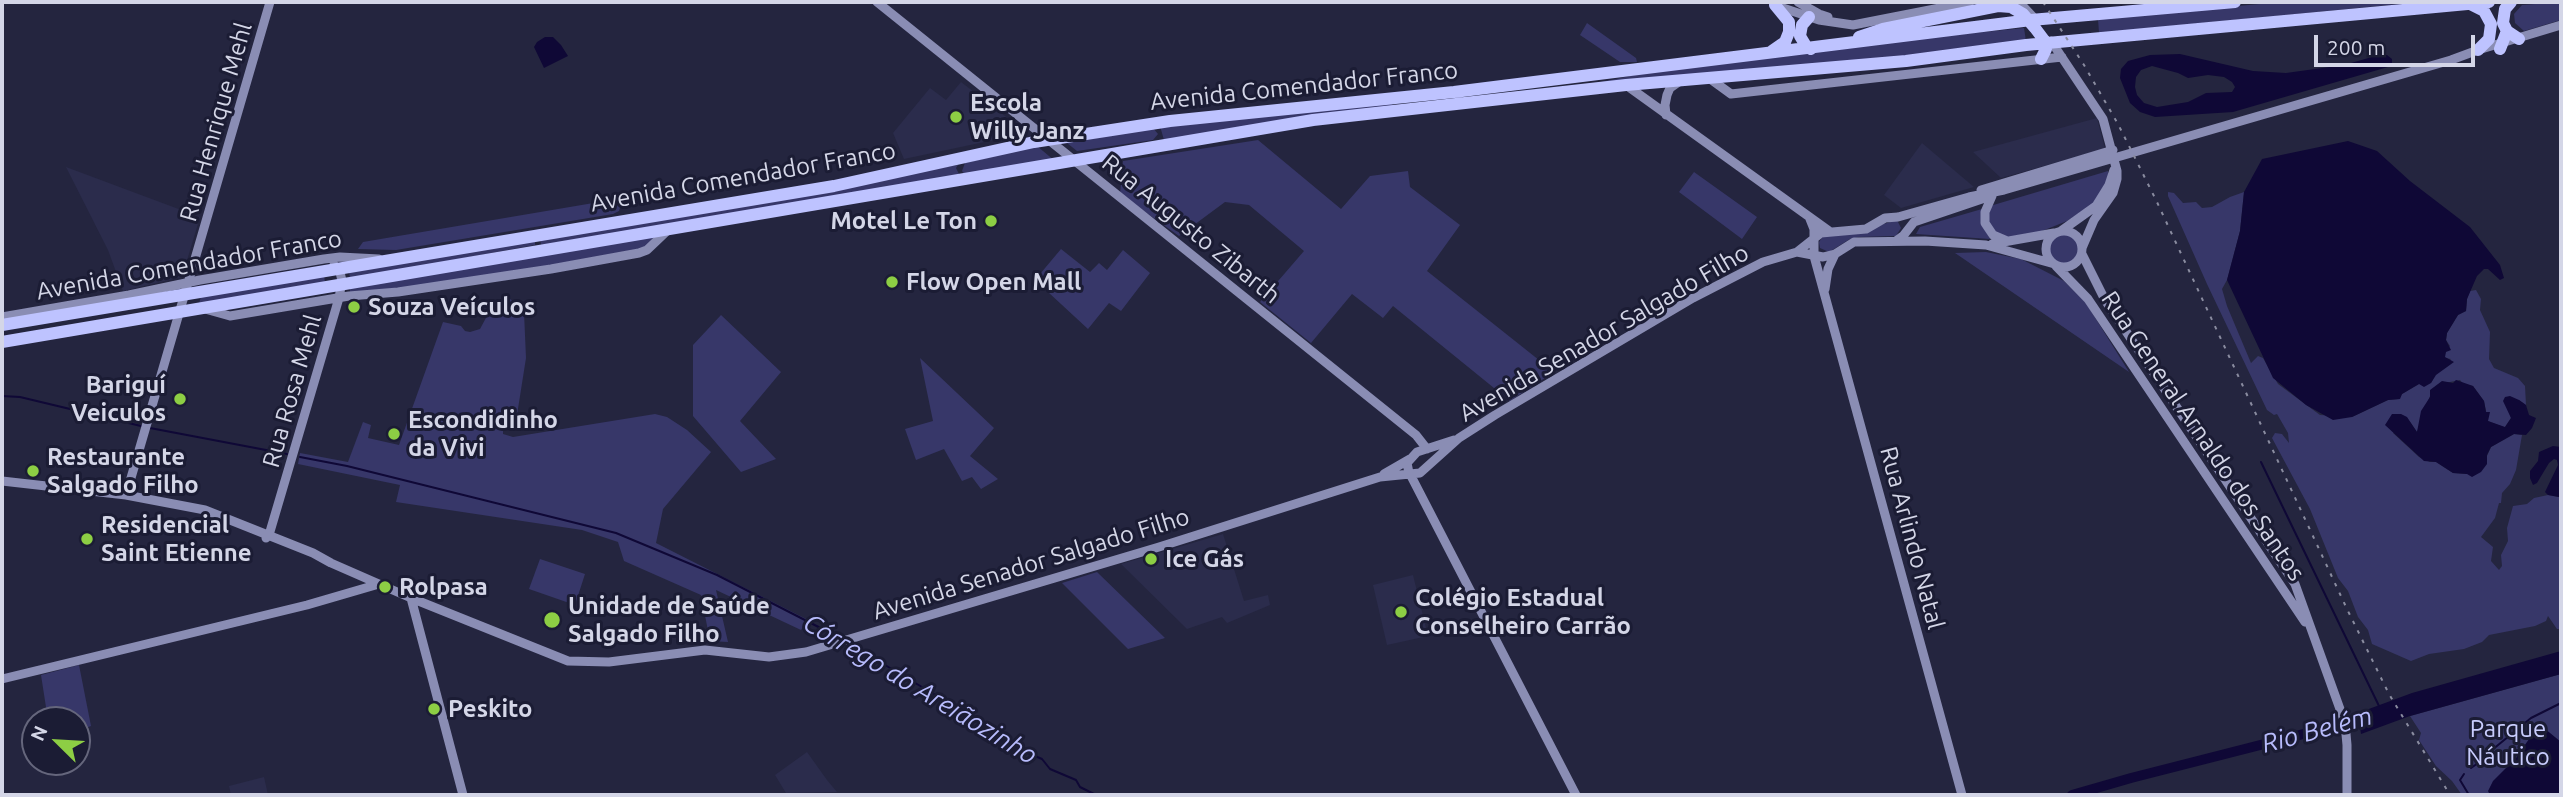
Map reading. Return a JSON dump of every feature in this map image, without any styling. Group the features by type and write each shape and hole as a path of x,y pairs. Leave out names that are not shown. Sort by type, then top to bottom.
{"highway":[{"name":"Avenida Comendador Franco","path":"2,325 110,307 188,288 338,268 834,186 1048,140 1153,123 1454,92 2031,20 2235,2"},
{"name":"Avenida Comendador Franco","path":"2,342 1312,120 1626,85 1906,61 2026,45 2489,2"},
{"path":"2511,2 2502,18 2504,41 2519,39"},
{"path":"1767,54 1780,48 1789,32 1788,22 1773,3"},
{"path":"2466,4 2476,5 2484,10 2491,24 2489,39 2478,50"},
{"path":"1847,45 1857,38 1883,29 1998,6 2011,7 2023,14 2035,27 2044,40 2045,59"},
{"path":"1808,17 1802,25 1800,36 1811,49"},
{"path":"1426,107 1435,101 1450,99 1454,92"},
{"path":"1153,123 1159,126 1163,134 1159,146"},
{"path":"969,156 960,166 961,172 969,178"},
{"path":"534,251 540,243 536,235"},
{"path":"109,323 113,322 115,316 110,307"}],"main road":[{"name":"Rua Henrique Mehl","path":"126,495 270,2"},
{"name":"Rua Augusto Zibarth","path":"877,2 1416,435 1435,453 1434,460"},
{"path":"1798,2 1819,14 1864,23"},
{"path":"1773,3 1808,17 1853,25 1970,2"},
{"path":"1986,245 2053,265 2072,266 2082,251 2094,220 2113,193 2118,179 2104,119 2032,14 2019,2"},
{"name":"Avenida Senador Salgado Filho","path":"2519,39 2561,25"},
{"name":"Avenida Senador Salgado Filho","path":"2,481 126,495 205,510 267,537 313,553 331,564 411,598 568,661 589,663 705,650 769,657 806,652 1159,547 1380,477 1420,473 1460,438 1720,283 1763,262 1797,251 1815,237 1829,231 1840,233 1866,229 1885,218 2004,190 2451,60 2504,41 2528,41 2543,31"},
{"name":"Avenida Senador Salgado Filho","path":"2451,60 2460,60 2504,41"},
{"path":"1709,78 1731,94 2045,59 2059,53"},
{"path":"1667,115 1667,95 1670,88 1682,80"},
{"path":"1626,85 1829,231"},
{"path":"1969,197 1981,190 2113,150"},
{"path":"2053,265 2045,247 2058,232 2096,206 2109,185 2115,164"},
{"name":"Avenida Senador Salgado Filho","path":"1894,241 1914,222 2004,190"},
{"path":"1992,196 1984,212 1985,223 1993,235 2009,242"},
{"path":"1898,217 1906,232 1926,241"},
{"name":"Rua Arlindo Natal","path":"1810,219 1815,237 1814,256 1962,795"},
{"name":"Avenida Comendador Franco","path":"200,308 230,316 359,294 398,292 639,253 647,250 671,228"},
{"path":"1797,251 1823,257 1835,254 1854,242 1926,241 1986,245 2058,232 2074,234 2082,251"},
{"name":"Rua General Arnaldo dos Santos","path":"2082,251 2105,300 2295,584 2339,703 2347,745 2347,795"},
{"path":"1824,291 1828,269 1835,254"},
{"name":"Avenida Comendador Franco","path":"2,317 129,295 188,288 324,259 340,257 384,260"},
{"path":"324,259 338,268"},
{"name":"Rua General Arnaldo dos Santos","path":"2053,265 2088,299 2312,632"},
{"name":"Rua Rosa Mehl","path":"267,537 339,298 342,284 338,268"},
{"path":"2165,411 2168,404 2176,403"},
{"path":"1416,435 1418,445 1407,463 1409,473 1576,795"},
{"name":"Avenida Senador Salgado Filho","path":"1380,477 1412,456 1460,438"},
{"path":"1420,491 1419,483 1424,470"},
{"path":"2249,537 2258,538 2260,529"},
{"path":"2,678 307,605 379,584"},
{"path":"411,598 463,795"}],"shaded area":[{"path":"545,37 553,37 568,56 544,68 534,47"},
{"path":"2180,54 2253,71 2286,73 2344,65 2379,55 2387,55 2392,59 2392,63 2388,67 2233,112 2155,117 2140,112 2130,103 2120,78 2121,69 2128,61 2150,55","holes":["2152,66 2188,78 2208,75 2224,77 2235,87 2232,92 2206,93 2188,102 2157,107 2144,103 2137,95 2136,77 2141,70"]},
{"name":"Escola Willy Janz","path":"961,82 1027,133 904,159 893,133 930,88 946,100"},
{"path":"2097,118 2105,149 2001,178 1973,152"},
{"path":"2348,141 2377,151 2410,181 2470,227 2500,265 2504,278 2500,280 2488,269 2484,269 2477,276 2467,299 2466,311 2458,315 2447,333 2446,340 2451,350 2446,352 2445,357 2454,362 2436,375 2431,383 2424,387 2419,384 2402,394 2400,399 2388,400 2352,417 2333,420 2306,405 2273,378 2227,280 2240,231 2244,192 2262,159"},
{"path":"1922,143 1974,187 1901,208 1884,195"},
{"path":"66,167 200,217 182,277 123,291 108,250"},
{"path":"2456,380 2473,386 2484,401 2486,412 2490,412 2488,421 2505,427 2511,418 2503,401 2510,396 2526,405 2529,415 2536,418 2526,435 2514,434 2491,447 2487,464 2481,472 2472,477 2453,473 2436,462 2424,461 2385,425 2392,414 2401,414 2407,417 2417,432 2421,411 2430,397 2430,390 2442,381 2453,383"},
{"path":"2553,446 2561,447 2561,503 2559,497 2545,492 2558,465 2557,460 2549,463 2537,483 2533,485 2530,478 2530,471 2538,461 2539,452"},
{"path":"1223,534 1244,601 1268,595 1270,605 1227,623 1222,617 1187,629 1121,564"},
{"name":"Colégio Estadual Conselheiro Carrão","path":"1413,575 1428,636 1387,645 1373,585"},
{"path":"2561,651 2561,674 2410,716 2361,734 2358,713 2412,693"},
{"path":"2544,728 2561,742 2561,795 2490,795 2488,791 2493,781 2516,758 2529,739"},
{"path":"807,752 837,792 786,793 775,775"},
{"path":"264,777 268,795 231,795 229,786"}],"green space":[{"path":"2281,2 2420,2 2099,33 2098,19"},
{"path":"2561,2 2561,20 2524,31 2515,23 2514,14 2522,5"},
{"path":"1587,23 1636,58 1637,62 1620,62 1580,35"},
{"path":"2024,28 2026,41 1952,53 1576,87 1645,73 1903,40"},
{"path":"1393,101 1392,106 1164,140 1160,126"},
{"path":"1153,128 1158,134 1153,140 1077,151 1067,143"},
{"path":"1258,140 1341,209 1370,176 1408,171 1410,187 1460,225 1427,271 1554,372 1510,401 1393,306 1383,318 1352,294 1311,343 1260,302 1304,251 1249,205 1225,202 1179,236 1120,194 1123,161"},
{"path":"1037,146 1055,161 965,175 962,171 965,163"},
{"path":"958,165 956,168 961,178 541,245 540,238"},
{"path":"2108,171 2108,181 2093,204 2067,221 2032,235 2010,239 1999,236 1988,222 1990,206"},
{"path":"1694,172 1757,217 1742,239 1679,192"},
{"path":"2168,192 2174,193 2183,203 2196,202 2202,208 2212,207 2244,192 2240,231 2227,280 2222,289 2227,306 2251,363 2258,356 2263,358 2278,384 2320,415 2352,417 2388,400 2399,399 2402,394 2419,384 2431,383 2451,359 2445,358 2445,352 2450,346 2446,340 2447,333 2458,315 2466,311 2470,291 2476,290 2481,299 2480,310 2490,332 2489,359 2494,368 2518,378 2525,386 2526,405 2519,400 2507,404 2511,418 2503,427 2488,421 2484,401 2473,386 2463,384 2460,380 2445,383 2430,396 2417,432 2410,422 2393,433 2419,457 2436,462 2453,473 2468,474 2487,456 2491,447 2514,434 2522,435 2516,470 2510,484 2502,493 2495,518 2481,537 2493,547 2491,561 2499,570 2502,566 2501,555 2508,541 2507,528 2513,506 2527,504 2534,498 2548,495 2559,497 2561,629 2557,629 2548,616 2546,621 2535,626 2489,635 2482,642 2464,649 2429,654 2411,661 2372,644 2368,630 2358,617 2348,591 2338,578 2310,509 2272,438 2275,433 2282,434 2289,443 2288,433 2277,414 2267,410 2207,284"},
{"path":"623,198 619,211 613,214 396,250 358,249 363,242"},
{"path":"1982,209 1982,224 1990,239 1916,234 1920,227"},
{"path":"1897,220 1901,228 1896,236 1850,239 1829,252 1820,248 1819,242 1824,235 1847,235"},
{"path":"2064,233 2075,238 2080,249 2075,260 2064,265 2053,260 2048,249 2053,238"},
{"path":"657,235 644,250 456,282 350,293 350,286"},
{"path":"535,240 535,245 350,279 349,271"},
{"path":"1061,249 1090,272 1099,263 1107,270 1123,250 1150,273 1121,311 1109,303 1088,329 1035,280"},
{"path":"1986,252 2021,259 2064,281 2086,303 2129,372 1955,253"},
{"path":"324,274 325,283 199,304 201,296"},
{"path":"509,298 524,312 526,358 517,415 513,424 503,427 503,434 513,437 655,414 667,417 687,430 711,452 663,509 656,543 808,620 801,630 716,590 728,642 710,641 701,595 624,561 618,542 582,530 396,502 400,485 298,464 300,453 348,462 363,422 371,425 368,438 399,445 443,322 461,326 470,332 480,329 495,301"},
{"path":"721,315 781,372 740,421 776,459 741,472 693,416 693,345"},
{"path":"920,358 994,428 970,456 998,479 981,489 972,477 962,481 944,449 916,460 905,429 933,421"},
{"path":"540,559 585,574 575,605 529,589"},
{"path":"1097,572 1165,638 1128,649 1062,583"},
{"path":"79,665 87,706 46,706 41,675"},
{"name":"Parque Náutico","path":"2561,674 2561,795 2462,795 2436,766 2419,740 2421,733 2410,716"}],"waterway":[{"name":"Córrego do Areiãozinho","path":"2,396 20,397 141,426"},
{"name":"Córrego do Areiãozinho","path":"150,428 287,454"},
{"name":"Córrego do Areiãozinho","path":"300,457 347,466 616,533 717,575 840,638"},
{"path":"2261,462 2379,706"},
{"name":"Córrego do Areiãozinho","path":"848,643 959,709 1021,750 1042,759 1050,769 1076,780 1080,787 1096,795"},
{"path":"2492,750 2531,718 2561,703"},
{"name":"Rio Belém","path":"2072,795 2370,717"},
{"path":"2471,768 2481,761"},
{"path":"2464,774 2460,780 2469,795"}],"railway":[{"path":"2043,2 2118,124 2389,694 2450,795"}],"place":[{"name":"Escola Willy Janz","path":"956,117"},
{"name":"Motel Le Ton","path":"991,221"},
{"name":"Flow Open Mall","path":"892,282"},
{"name":"Souza Veículos","path":"354,307"},
{"name":"Bariguí Veiculos","path":"180,399"},
{"name":"Escondidinho da Vivi","path":"394,434"},
{"name":"Restaurante Salgado Filho","path":"33,471"},
{"name":"Residencial Saint Etienne","path":"87,539"},
{"name":"Ice Gás","path":"1151,559"},
{"name":"Rolpasa","path":"385,587"},
{"name":"Colégio Estadual Conselheiro Carrão","path":"1401,612"},
{"name":"Unidade de Saúde Salgado Filho","path":"552,620"},
{"name":"Peskito","path":"434,709"}]}
